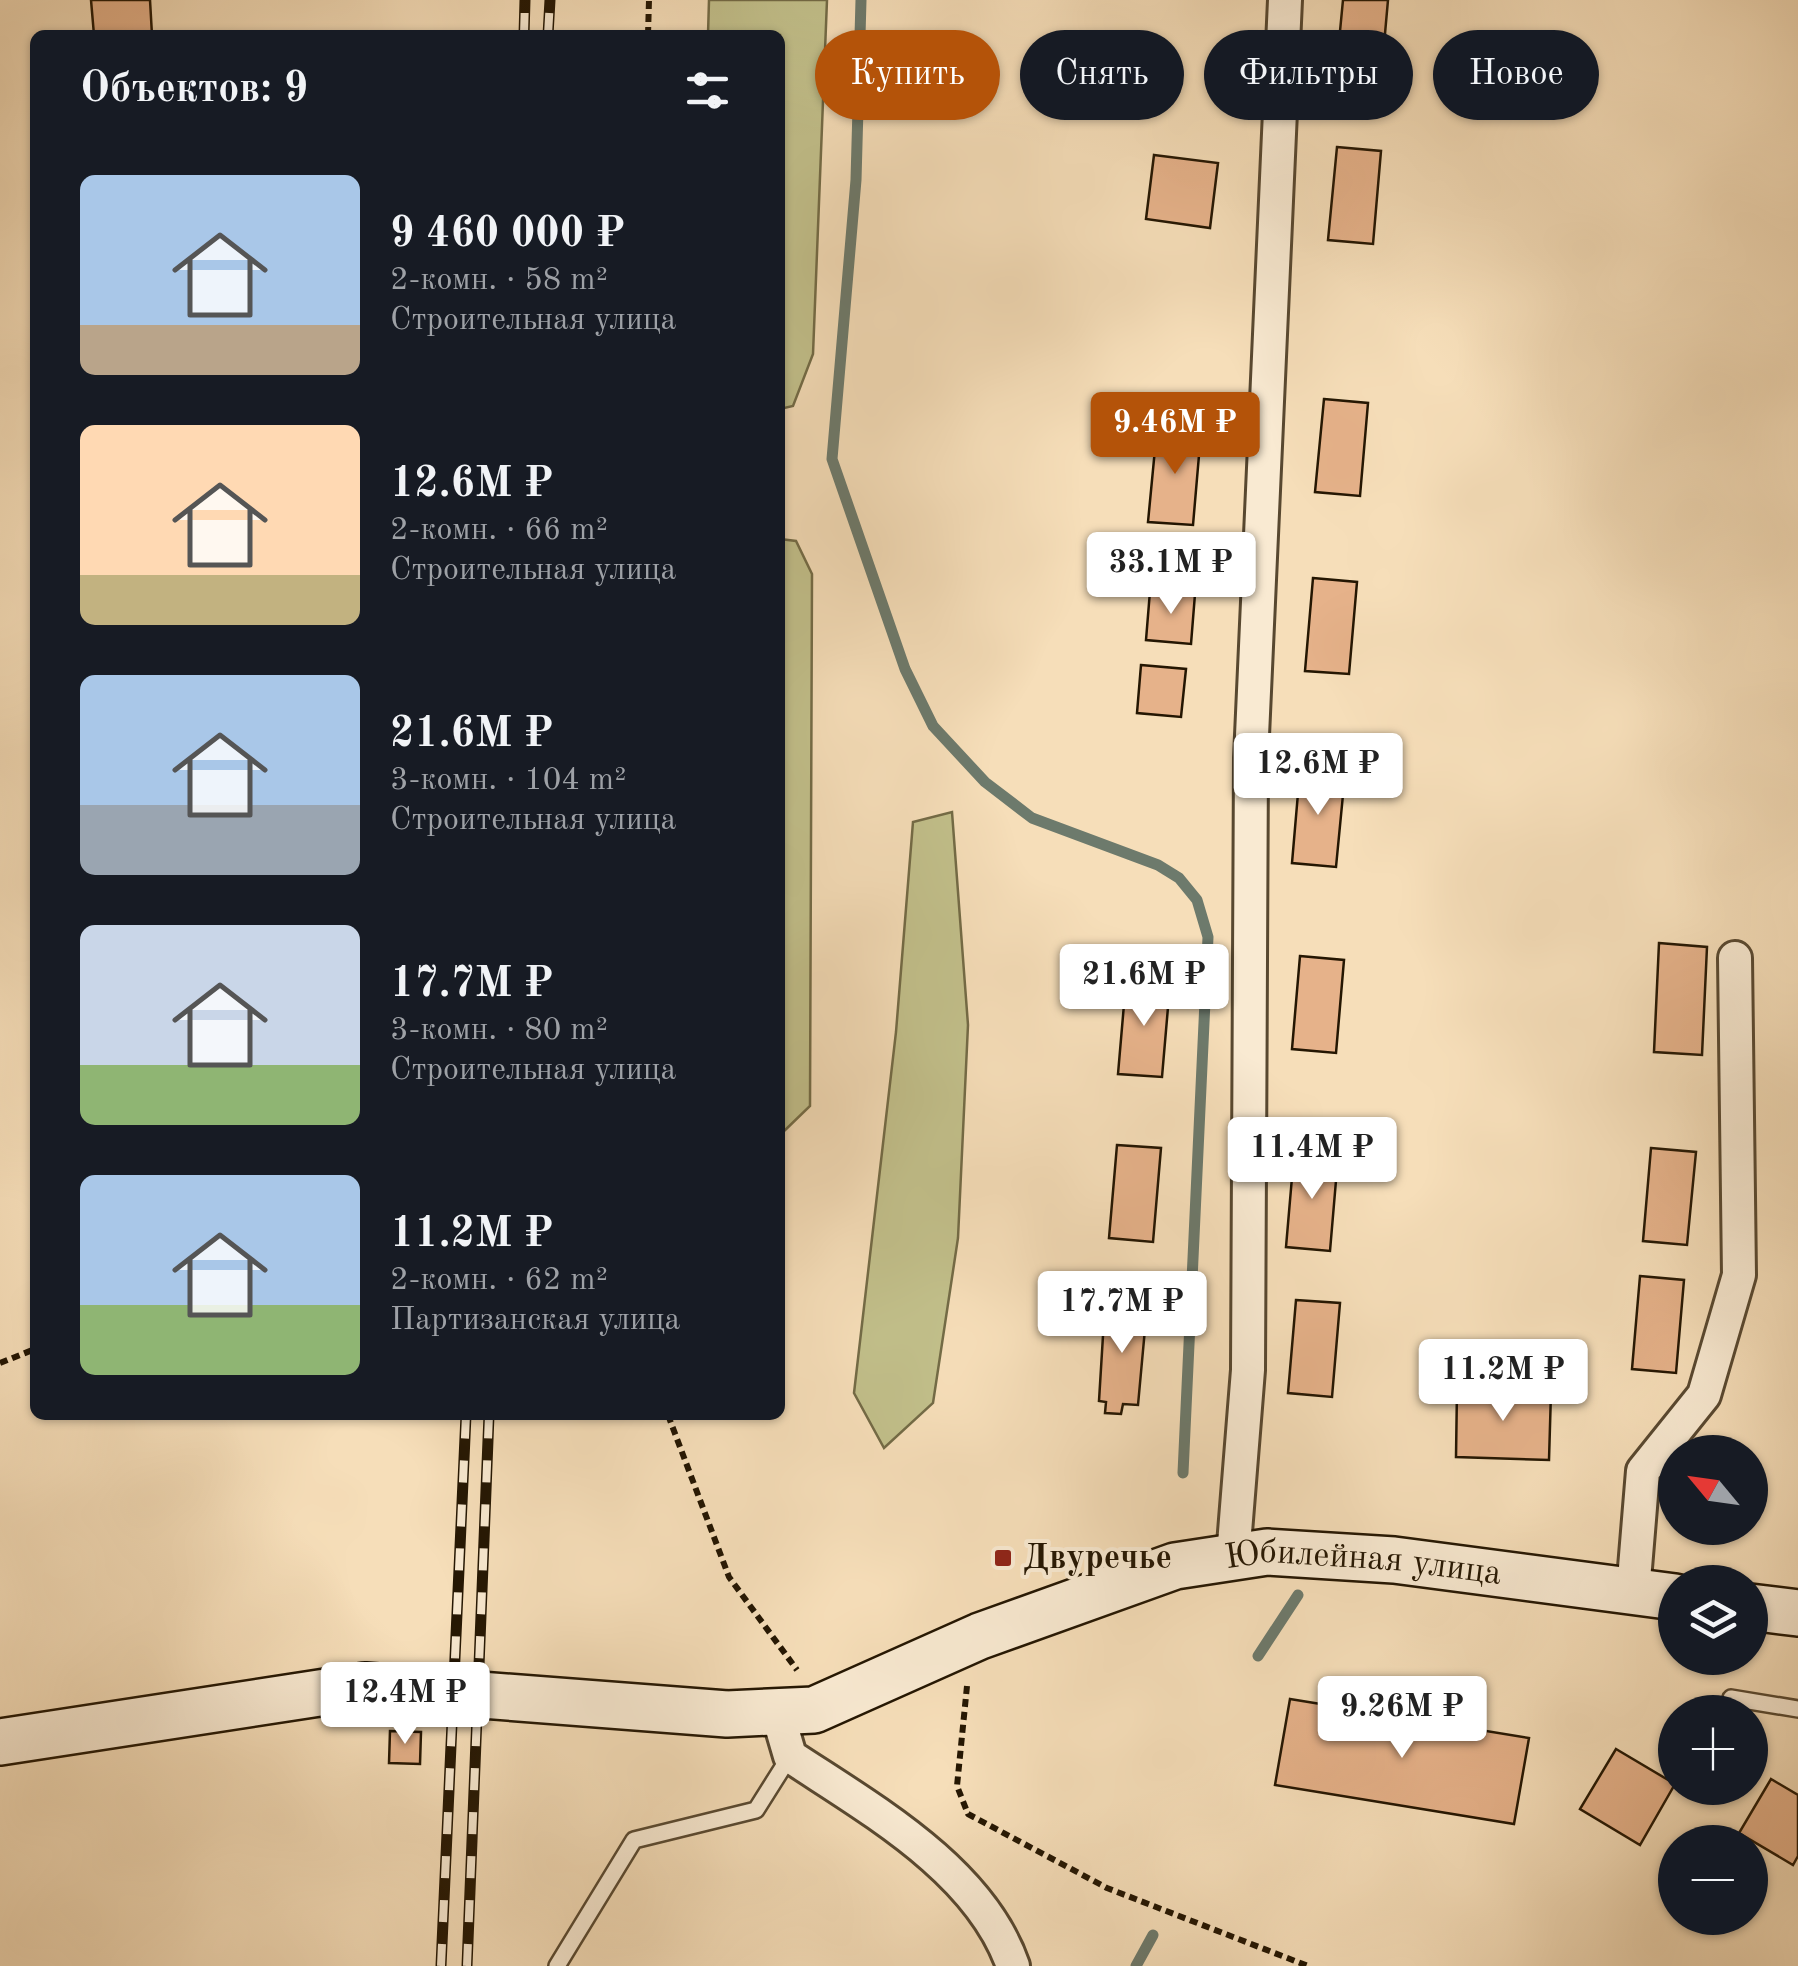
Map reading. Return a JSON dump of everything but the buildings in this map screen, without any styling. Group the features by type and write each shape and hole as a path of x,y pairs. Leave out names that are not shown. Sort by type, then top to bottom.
{"main road":[{"name":"Юбилейная улица","path":"0,1742 365,1686 784,1736 825,1706 980,1636 1175,1566 1267,1552 1394,1560 1654,1595"},
{"path":"1768,1610 1798,1614"}],"street":[{"path":"1233,1557 1248,1370 1251,758 1285,0"},
{"path":"1654,1595 1642,1471 1704,1395 1739,1275 1734,958"},
{"path":"784,1736 952,1878 994,1924 1013,1966"}],"lane":[{"path":"1768,1704 1798,1709"},
{"path":"557,1966 634,1840 756,1810 784,1736"}],"path":[{"path":"648,30 649,0"},
{"path":"0,1363 30,1352"},
{"path":"670,1420 729,1577 757,1620 825,1706"},
{"path":"980,1636 969,1672 957,1786 968,1814 1107,1888 1308,1966"}],"shaded area":[{"path":"709,0 827,0 826,30 815,30 815,120 822,120 813,354 793,406 785,408 785,30 708,30"},
{"path":"785,540 796,541 812,574 810,1106 785,1130"},
{"path":"952,812 968,1025 958,1238 933,1403 884,1448 854,1393 896,1032 913,822"}],"waterway":[{"path":"861,0 856,180 832,459 905,669 933,726 985,782 1032,818 1158,865 1179,878 1197,900 1208,937 1183,1473"},
{"path":"1258,1656 1298,1595"},
{"path":"1136,1966 1153,1935"}],"railway":[{"path":"524,30 525,0"},
{"path":"548,30 550,0"},
{"path":"441,1966 466,1420"},
{"path":"467,1966 489,1420"}],"place":[{"name":"Двуречье","path":"1003,1558"}]}
